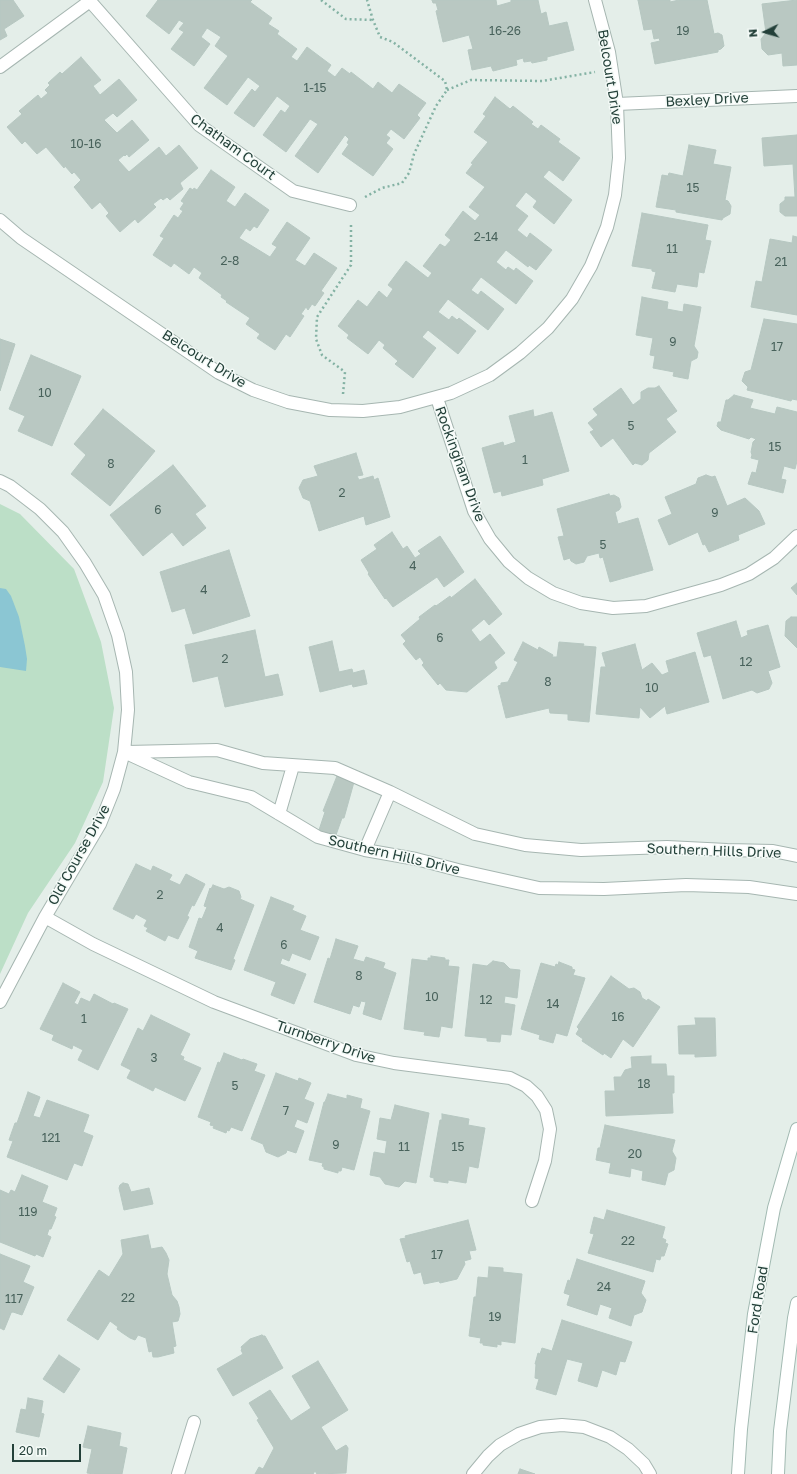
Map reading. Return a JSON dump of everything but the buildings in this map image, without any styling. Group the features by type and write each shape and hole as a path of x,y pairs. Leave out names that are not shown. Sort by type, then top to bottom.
{"street":[{"name":"Chatham Court","path":"0,67 89,0 199,125 293,191 350,205"},
{"name":"Belcourt Drive","path":"0,220 21,238 219,373 253,390 288,402 330,410 363,411 400,407 451,393 490,375 520,353 548,328 572,299 591,266 607,227 615,195 619,158 617,104 609,52 595,0"},
{"name":"Bexley Drive","path":"617,104 797,96"},
{"name":"Rockingham Drive","path":"437,398 474,511 490,540 509,562 528,578 553,593 581,603 613,608 646,606 721,585 749,574 774,558 797,536"},
{"name":"Old Course Drive","path":"0,481 10,486 40,509 63,532 86,563 104,595 118,635 126,672 128,710 124,752 114,788 100,824 45,917 0,1002"},
{"name":"Southern Hills Drive","path":"124,752 217,750 263,763 335,768 390,792 475,834 525,845 581,850 667,847 773,851 797,856"},
{"name":"Southern Hills Drive","path":"124,752 188,782 251,797 318,837 365,850 416,859 539,888 604,889 686,885 749,888 797,894"},
{"path":"279,814 293,766"},
{"path":"365,850 390,792"},
{"name":"Turnberry Drive","path":"45,917 94,944 214,1002 356,1055 394,1063 510,1078 526,1086 537,1096 546,1110 550,1129 545,1162 532,1201"},
{"name":"Ford Road","path":"738,1474 741,1429 754,1314 774,1208 797,1129"},
{"path":"778,1474 780,1431 797,1303"},
{"path":"178,1474 194,1422"},
{"path":"473,1474 488,1456 500,1445 520,1434 540,1427 562,1425 584,1427 610,1437 628,1449 644,1464 650,1474"}],"path":[{"path":"321,0 346,19 373,20"},
{"path":"367,0 380,37 394,42 445,81 447,90"},
{"path":"382,188 402,183 409,173 418,147 436,106 447,90 471,80 542,81 582,75"},
{"path":"343,396 345,372 322,355 316,339 317,317 351,265 350,205"}],"green space":[{"path":"0,504 20,514 74,569 101,642 114,708 103,782 75,843 28,913 0,974"}],"water":[{"path":"0,588 6,589 11,596 19,617 27,659 26,671 0,667"}]}
